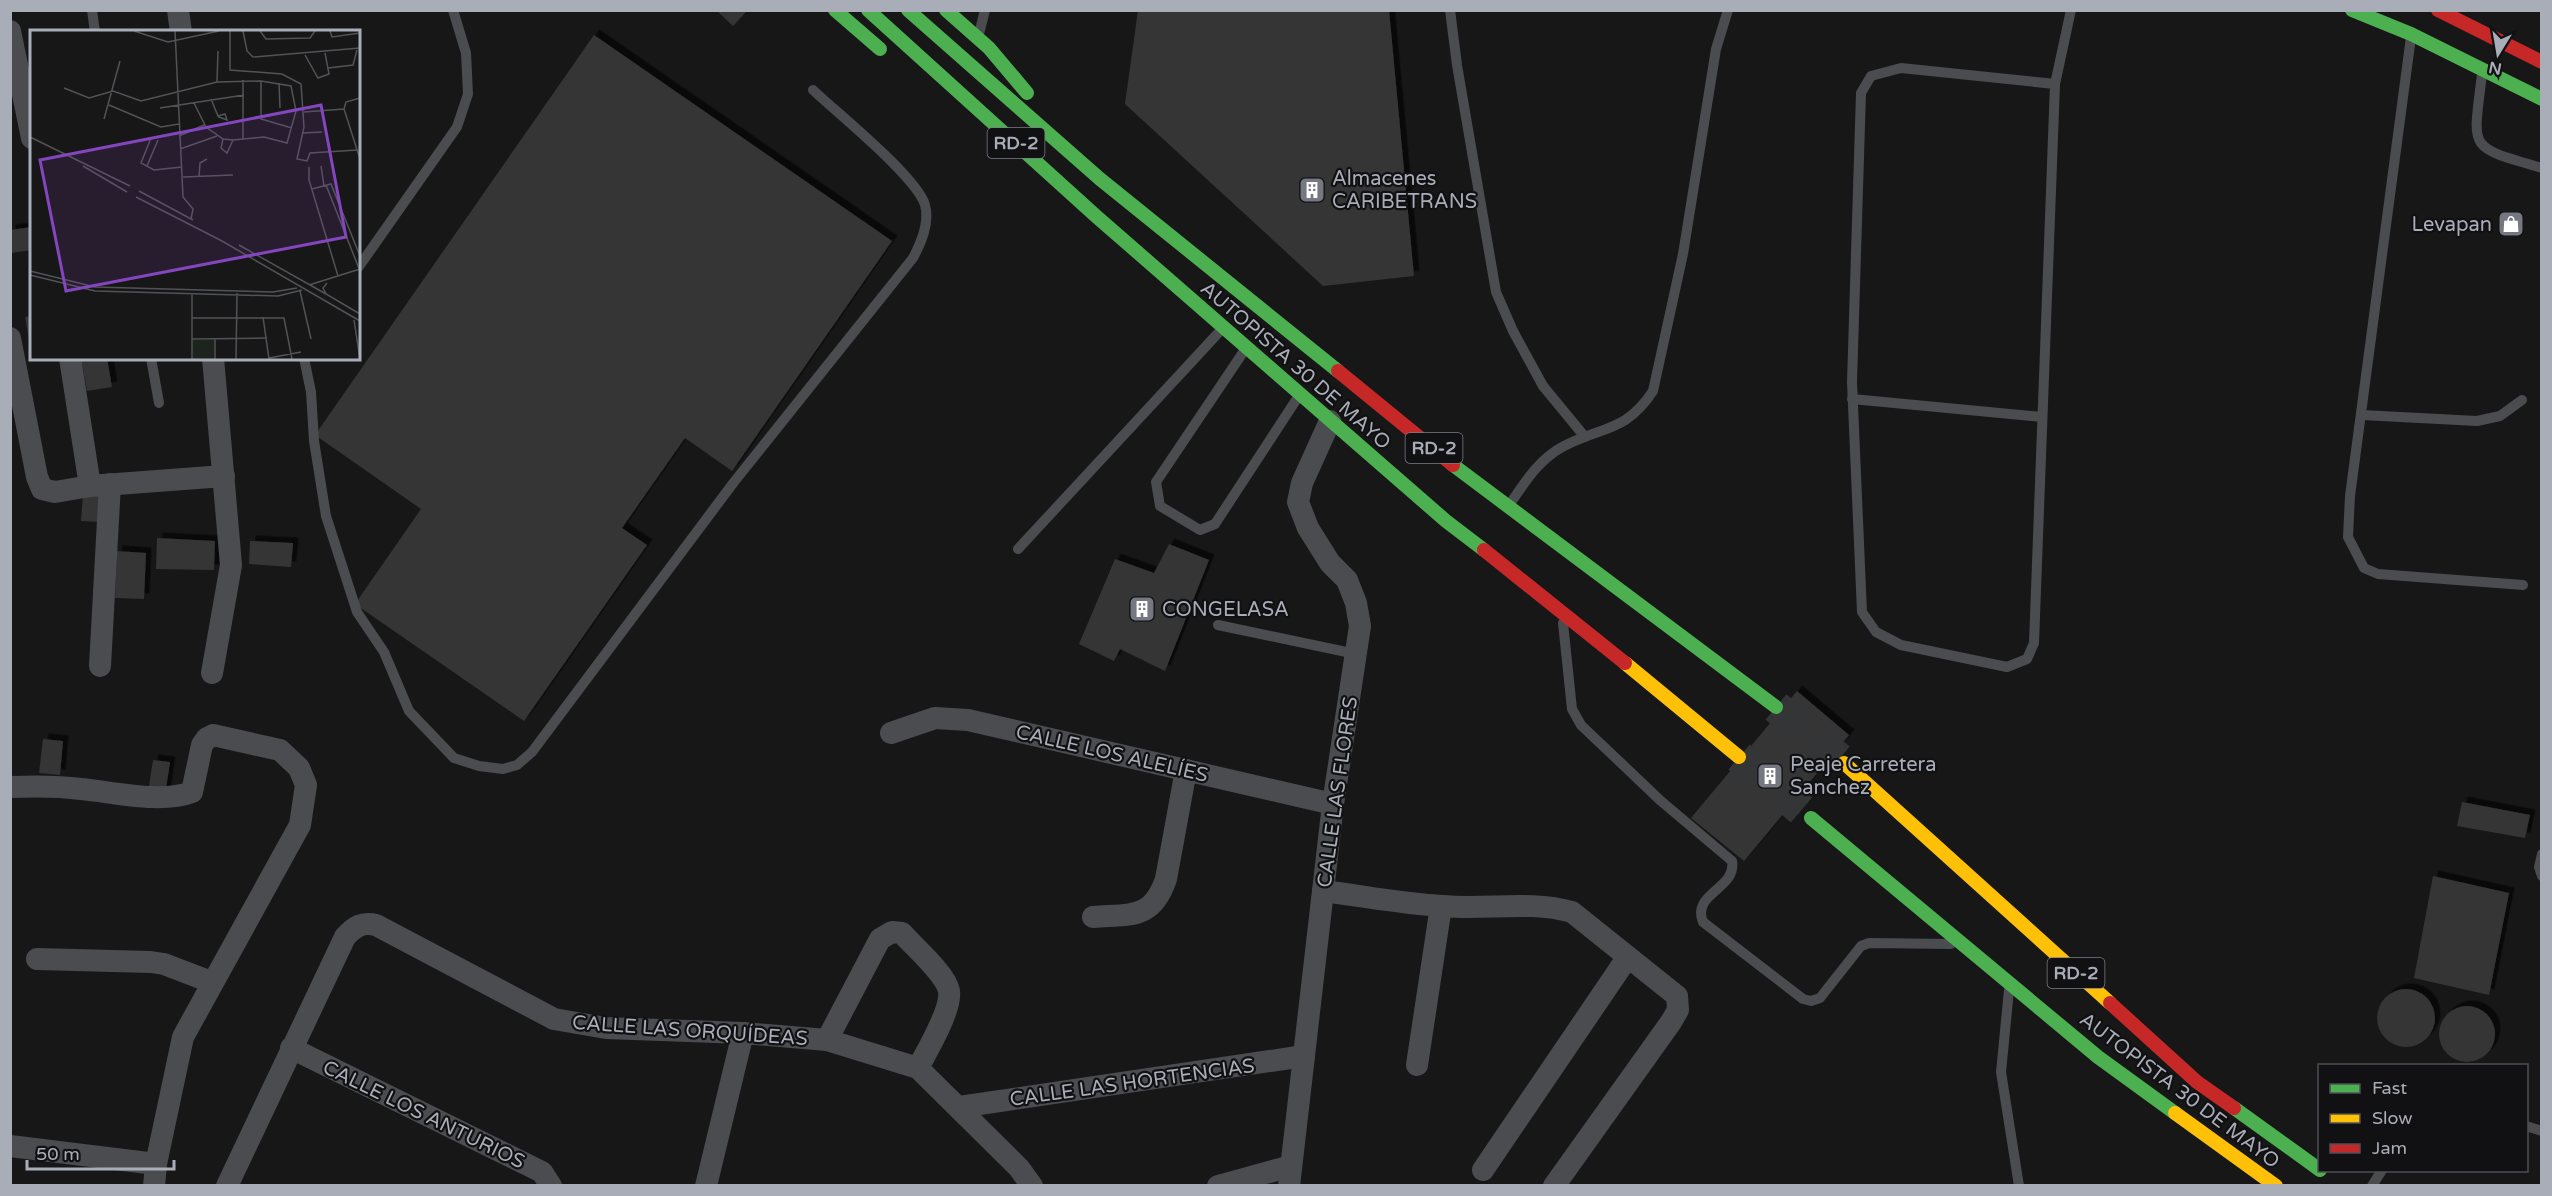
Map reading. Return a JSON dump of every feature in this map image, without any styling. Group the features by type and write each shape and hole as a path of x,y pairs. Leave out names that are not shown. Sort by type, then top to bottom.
{"main road":[{"path":"835,10 889,56"},
{"name":"AUTOPISTA 30 DE MAYO","path":"868,10 1097,217 1330,422 1739,757"},
{"name":"AUTOPISTA 30 DE MAYO","path":"908,10 1100,179 1475,489 1507,507 1776,707"},
{"path":"946,10 978,39 1100,179"},
{"path":"2352,10 2411,34 2541,99"},
{"path":"2438,10 2541,62"},
{"path":"1006,154 1097,217"},
{"name":"AUTOPISTA 30 DE MAYO","path":"1844,763 2197,1082 2318,1169"},
{"name":"AUTOPISTA 30 DE MAYO","path":"1811,818 2098,1057 2276,1185"},
{"name":"AUTOPISTA 30 DE MAYO","path":"2323,1172 2334,1180"}],"street":[{"path":"178,10 181,30"},
{"path":"10,31 30,128"},
{"path":"10,338 37,477 42,489 56,492 100,485 224,476"},
{"path":"70,360 100,485 100,666"},
{"path":"212,673 231,565 213,360"},
{"name":"CALLE LAS FLORES","path":"1290,1176 1333,804 1360,626 1356,603 1347,580 1330,562 1308,528 1298,502 1302,483 1330,422"},
{"name":"CALLE LOS ALELÍES","path":"891,733 935,718 968,720 1333,804"},
{"path":"10,787 79,789 112,794 177,797 192,792 202,745 207,738 213,735 280,750 299,768 306,785 300,825 211,982 183,1037 155,1174 10,1146"},
{"path":"1093,917 1148,910 1160,897 1166,879 1186,770"},
{"path":"1323,891 1441,906 1552,907 1572,912 1677,996 1678,1010 1554,1185"},
{"path":"1417,1065 1441,906"},
{"name":"CALLE LAS ORQUÍDEAS","path":"227,1185 345,937 365,922 376,925 554,1020 606,1028 743,1033 827,1040 918,1068 1019,1168 1032,1185"},
{"path":"827,1040 880,939 892,932 902,933 944,979 949,991 949,1003 918,1068"},
{"path":"1483,1170 1627,958"},
{"path":"37,959 151,962 164,964 211,982"},
{"path":"706,1185 743,1033"},
{"name":"CALLE LOS ANTURIOS","path":"291,1048 542,1172 551,1185"},
{"name":"CALLE LAS HORTENCIAS","path":"959,1107 1304,1056"},
{"path":"1218,1185 1290,1176"}],"lane":[{"path":"92,10 95,30"},
{"path":"360,265 457,127 468,94 466,53 453,10"},
{"path":"978,39 985,10"},
{"path":"1450,10 1457,65 1496,292 1543,386 1586,437"},
{"path":"1507,507 1545,459 1563,446 1627,420 1642,406 1653,391 1683,254 1716,49 1728,10"},
{"path":"2055,84 1901,68 1871,76 1861,93 1852,399 1862,612 1876,632 1901,645 2007,667 2027,659 2034,643 2055,84 2071,10"},
{"path":"2411,34 2350,496 2349,537 2364,568 2378,574 2523,585"},
{"path":"2482,68 2475,132 2482,148 2541,168"},
{"path":"304,360 311,392 314,441 326,516 357,612 384,652 409,711 453,758 479,766 503,769 517,765 532,752 734,482 914,258 921,243 926,223 925,205 908,178 813,90"},
{"path":"1018,549 1223,327"},
{"path":"1246,347 1156,482 1160,506 1200,530 1215,524 1300,395"},
{"path":"151,360 159,403"},
{"path":"1852,399 2042,417"},
{"path":"2362,415 2477,421 2500,416 2522,400"},
{"path":"1561,610 1572,709 1581,725 1661,801 1732,861 1731,875 1701,906 1700,913 1704,922 1803,999 1811,1001 1820,998 1861,946 1869,943 1965,945"},
{"path":"1218,625 1356,654"},
{"path":"2541,854 2539,867 2541,876"},
{"path":"2010,983 2001,1072 2019,1185"},
{"path":"2373,1185 2381,1172"}],"building":[{"path":"716,10 748,10 733,26"},
{"name":"Almacenes CARIBETRANS","path":"1138,10 1389,10 1414,276 1323,286 1125,104"},
{"path":"594,35 892,241 732,471 685,438 622,528 647,545 524,721 355,604 421,509 315,435"},
{"path":"30,227 30,250 11,253 10,230"},
{"path":"30,316 30,344 25,317"},
{"path":"81,360 107,360 112,387 87,391"},
{"path":"83,495 103,496 102,522 81,521"},
{"path":"157,538 215,541 214,570 156,569"},
{"path":"250,541 293,543 291,567 249,564"},
{"name":"CONGELASA","path":"1169,544 1209,560 1165,671 1120,649 1114,661 1079,644 1115,559 1154,573"},
{"path":"117,551 146,553 144,599 115,598"},
{"name":"Peaje Carretera Sanchez","path":"1797,691 1849,735 1744,861 1691,818"},
{"path":"43,739 63,741 60,775 39,773"},
{"path":"153,760 170,762 165,795 148,792"},
{"path":"2462,802 2530,815 2525,838 2457,826"},
{"path":"2433,876 2509,893 2489,995 2414,978"},
{"path":"2406,989 2422,994 2430,1002 2435,1018 2430,1034 2422,1042 2406,1047 2390,1042 2382,1034 2377,1018 2382,1002 2390,994"},
{"path":"2467,1006 2478,1008 2487,1014 2493,1023 2495,1034 2493,1045 2487,1054 2478,1060 2467,1062 2456,1060 2447,1054 2441,1045 2439,1034 2441,1023 2447,1014 2456,1008"}],"tunnel":[{"path":"1776,707 1844,763"},
{"path":"1739,757 1811,818"}],"traffic: fast":[{"path":"835,10 880,49"},
{"path":"868,10 1097,217 1446,521 1484,550"},
{"path":"908,10 1100,179 1338,371"},
{"path":"946,10 989,48 1027,93"},
{"path":"2352,10 2411,34 2542,99"},
{"path":"1453,465 1776,707"},
{"path":"1811,818 2098,1057 2175,1113"},
{"path":"2234,1108 2318,1169"}],"traffic: slow":[{"path":"1625,663 1739,757"},
{"path":"1844,763 2110,1003"},
{"path":"2175,1113 2276,1186"}],"traffic: jam":[{"path":"2438,10 2542,62"},
{"path":"1338,371 1453,465"},
{"path":"1484,550 1625,663"},
{"path":"2110,1003 2197,1082 2234,1108"}],"place":[{"name":"Almacenes CARIBETRANS","path":"1312,190"},
{"name":"Levapan","path":"2511,224"},
{"name":"CONGELASA","path":"1142,609"},
{"name":"Peaje Carretera Sanchez","path":"1770,776"}]}
